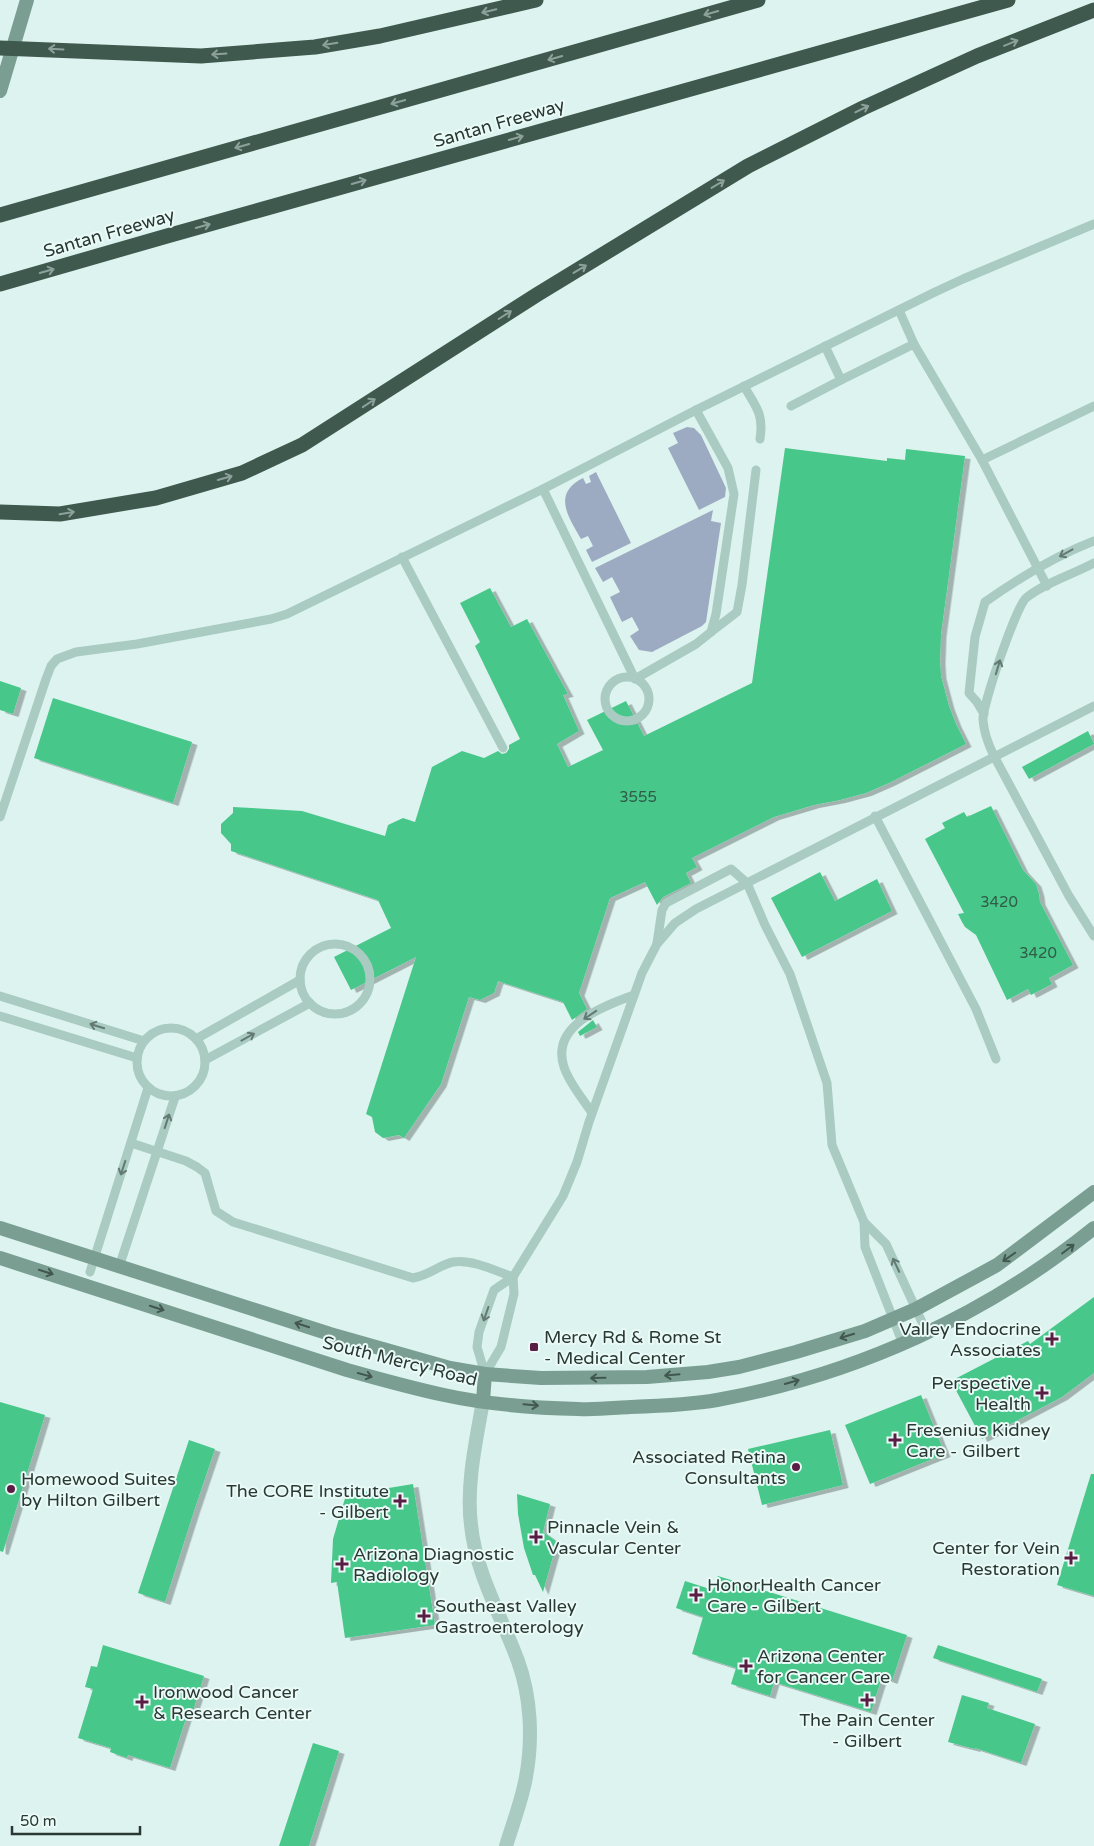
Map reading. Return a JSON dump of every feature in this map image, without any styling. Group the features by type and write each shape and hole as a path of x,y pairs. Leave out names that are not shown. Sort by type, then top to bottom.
{"highway":[{"path":"7,48 202,56 315,47 380,36 536,0"},
{"path":"0,214 758,0"},
{"name":"Santan Freeway","path":"0,284 1008,0"},
{"path":"0,512 60,514 156,498 242,473 302,445 538,294 748,166 863,108 977,56 1094,10"}],"main road":[{"path":"0,92 7,48 27,0"},
{"path":"916,1309 997,1266 1094,1192"},
{"path":"0,1228 119,1267"},
{"name":"South Mercy Road","path":"0,1258 347,1370 444,1395 483,1401 580,1410 655,1406 716,1400 761,1391 832,1371 903,1344 961,1317 1002,1295 1040,1270 1094,1228"},
{"name":"South Mercy Road","path":"119,1267 409,1358 450,1368 485,1374 579,1379 647,1377 708,1372 740,1367 865,1331 916,1309"},
{"path":"483,1401 485,1374"}],"street":[{"path":"483,1401 470,1503 471,1526 478,1567 518,1662 525,1687 530,1728 526,1776 506,1846"}],"lane":[{"path":"0,817 46,679 51,666 57,659 76,652 137,644 272,619 286,614 542,489 744,386 963,279 1094,224"},
{"path":"899,310 914,344 982,460 1047,586"},
{"path":"791,406 914,344"},
{"path":"825,346 841,380"},
{"path":"744,386 760,416 762,425 760,439"},
{"path":"982,460 1094,406"},
{"path":"696,410 728,468 734,494 716,614 711,632"},
{"path":"542,489 635,679 646,688 649,702 642,715 636,719 623,721 612,715 608,710 606,703 608,688 620,679 635,679 696,644 736,612 742,585 756,470"},
{"path":"984,714 969,693 975,638 985,602 1038,568 1071,550 1094,541"},
{"path":"402,557 503,748"},
{"path":"1094,564 1072,575 1062,577 1025,599 1011,626 984,714 986,738 994,756 1041,845 1094,936"},
{"path":"485,1374 478,1347 479,1332 494,1290 513,1277 563,1196 577,1162 592,1113 642,973 657,944 675,923 696,909 747,882 1094,706"},
{"path":"875,816 976,1009 996,1059"},
{"path":"657,944 662,910 666,903 731,869 747,882 765,925 790,974 827,1084 832,1144 864,1222 865,1247 903,1344"},
{"path":"334,944 346,945 361,956 370,973 367,992 363,1000 356,1007 338,1014 316,1008 310,1003 302,991 300,980 301,969 306,959 314,951 323,946 334,944"},
{"path":"196,1039 300,980"},
{"path":"592,1113 564,1068 561,1054 563,1041 569,1030 592,1014 605,1006 634,995"},
{"path":"0,996 144,1041"},
{"path":"206,1060 310,1003"},
{"path":"0,1016 137,1058"},
{"path":"170,1028 180,1029 196,1039 201,1046 206,1060 205,1071 197,1084 185,1094 175,1096 156,1093 148,1088 139,1074 137,1058 144,1041 151,1034 170,1028"},
{"path":"90,1272 148,1088"},
{"path":"119,1267 175,1096"},
{"path":"130,1143 186,1161 205,1173 216,1211 233,1222 413,1278 428,1275 453,1262 464,1262 480,1266 513,1277"},
{"path":"864,1222 886,1244 927,1333"},
{"path":"485,1374 500,1347 514,1294 513,1277"}],"shaded area":[{"path":"687,427 694,428 701,435 726,488 725,497 699,510 668,448 678,443 673,433"},
{"path":"596,472 631,543 592,562 586,550 593,546 588,536 581,539 571,522 565,498 573,484 583,478 586,484 591,482 589,476"},
{"path":"713,510 711,521 721,523 706,622 702,626 652,652 639,650 630,636 639,630 632,617 622,622 610,597 620,592 612,577 603,582 595,568"}],"building":[{"path":"785,448 887,461 887,458 905,460 906,449 965,456 941,634 940,661 941,676 949,706 966,744 866,793 814,805 774,817 692,858 697,867 686,873 691,883 663,897 657,905 645,882 610,898 579,993 587,1009 572,1020 563,1002 498,981 494,993 480,1000 469,997 441,1084 404,1138 399,1135 383,1138 375,1132 372,1117 366,1114 416,957 351,990 334,957 391,928 378,900 231,851 231,844 221,833 221,824 233,813 233,807 302,811 385,836 388,825 403,818 415,822 432,767 462,751 484,758 498,751 502,754 506,753 509,745 520,739 475,646 480,642 460,603 490,588 511,627 527,619 568,694 563,695 579,731 557,744 568,767 603,750 587,720 626,701 644,736 752,683"},
{"path":"0,681 21,688 13,714 0,710"},
{"path":"53,698 192,742 173,803 34,758"},
{"path":"1088,731 1094,744 1029,779 1022,767"},
{"path":"991,806 1023,870 1036,884 1040,902 1073,965 1049,978 1052,984 1031,995 1028,989 1007,1000 976,935 965,927 962,922 958,914 964,913 925,839 945,828 942,823 964,812 967,817"},
{"path":"820,872 835,901 877,879 892,911 802,957 771,898"},
{"path":"593,1020 597,1027 580,1036 578,1032"},
{"path":"1094,1297 1094,1373 1062,1397 982,1439 951,1381 1028,1341 1030,1344"},
{"name":"Fresenius Kidney Care - Gilbert","path":"921,1395 945,1454 870,1484 845,1425"},
{"name":"Homewood Suites by Hilton Gilbert","path":"0,1402 45,1415 3,1552 0,1551"},
{"name":"Associated Retina Consultants","path":"830,1430 843,1485 762,1505 748,1449"},
{"path":"189,1440 215,1449 165,1602 138,1593"},
{"path":"1091,1474 1094,1474 1094,1596 1057,1585"},
{"path":"413,1484 435,1625 345,1638 337,1582 331,1583 333,1539 346,1495"},
{"name":"Pinnacle Vein & Vascular Center","path":"517,1494 550,1504 543,1532 557,1542 543,1592 535,1575 533,1575 524,1548 518,1514"},
{"path":"718,1576 907,1635 892,1681 882,1677 871,1712 774,1682 770,1696 731,1684 736,1668 692,1654 703,1617 676,1608 685,1581 713,1590"},
{"name":"Ironwood Cancer & Research Center","path":"103,1645 204,1676 191,1717 187,1715 170,1768 128,1755 127,1758 110,1752 111,1748 78,1738 93,1689 85,1687 91,1666 97,1667"},
{"path":"938,1645 1042,1679 1037,1692 933,1658"},
{"path":"962,1695 989,1703 987,1708 1035,1724 1021,1763 975,1748 948,1742"},
{"path":"313,1743 339,1751 309,1846 279,1846"}],"place":[{"name":"Valley Endocrine Associates","path":"1052,1339"},
{"name":"Mercy Rd & Rome St - Medical Center","path":"534,1347"},
{"name":"Perspective Health","path":"1042,1393"},
{"name":"Fresenius Kidney Care - Gilbert","path":"895,1440"},
{"name":"Associated Retina Consultants","path":"796,1467"},
{"name":"Homewood Suites by Hilton Gilbert","path":"11,1489"},
{"name":"The CORE Institute - Gilbert","path":"400,1501"},
{"name":"Pinnacle Vein & Vascular Center","path":"536,1537"},
{"name":"Center for Vein Restoration","path":"1071,1558"},
{"name":"Arizona Diagnostic Radiology","path":"342,1564"},
{"name":"HonorHealth Cancer Care - Gilbert","path":"696,1595"},
{"name":"Southeast Valley Gastroenterology","path":"424,1616"},
{"name":"Arizona Center for Cancer Care","path":"746,1666"},
{"name":"The Pain Center - Gilbert","path":"867,1700"},
{"name":"Ironwood Cancer & Research Center","path":"142,1702"}]}
